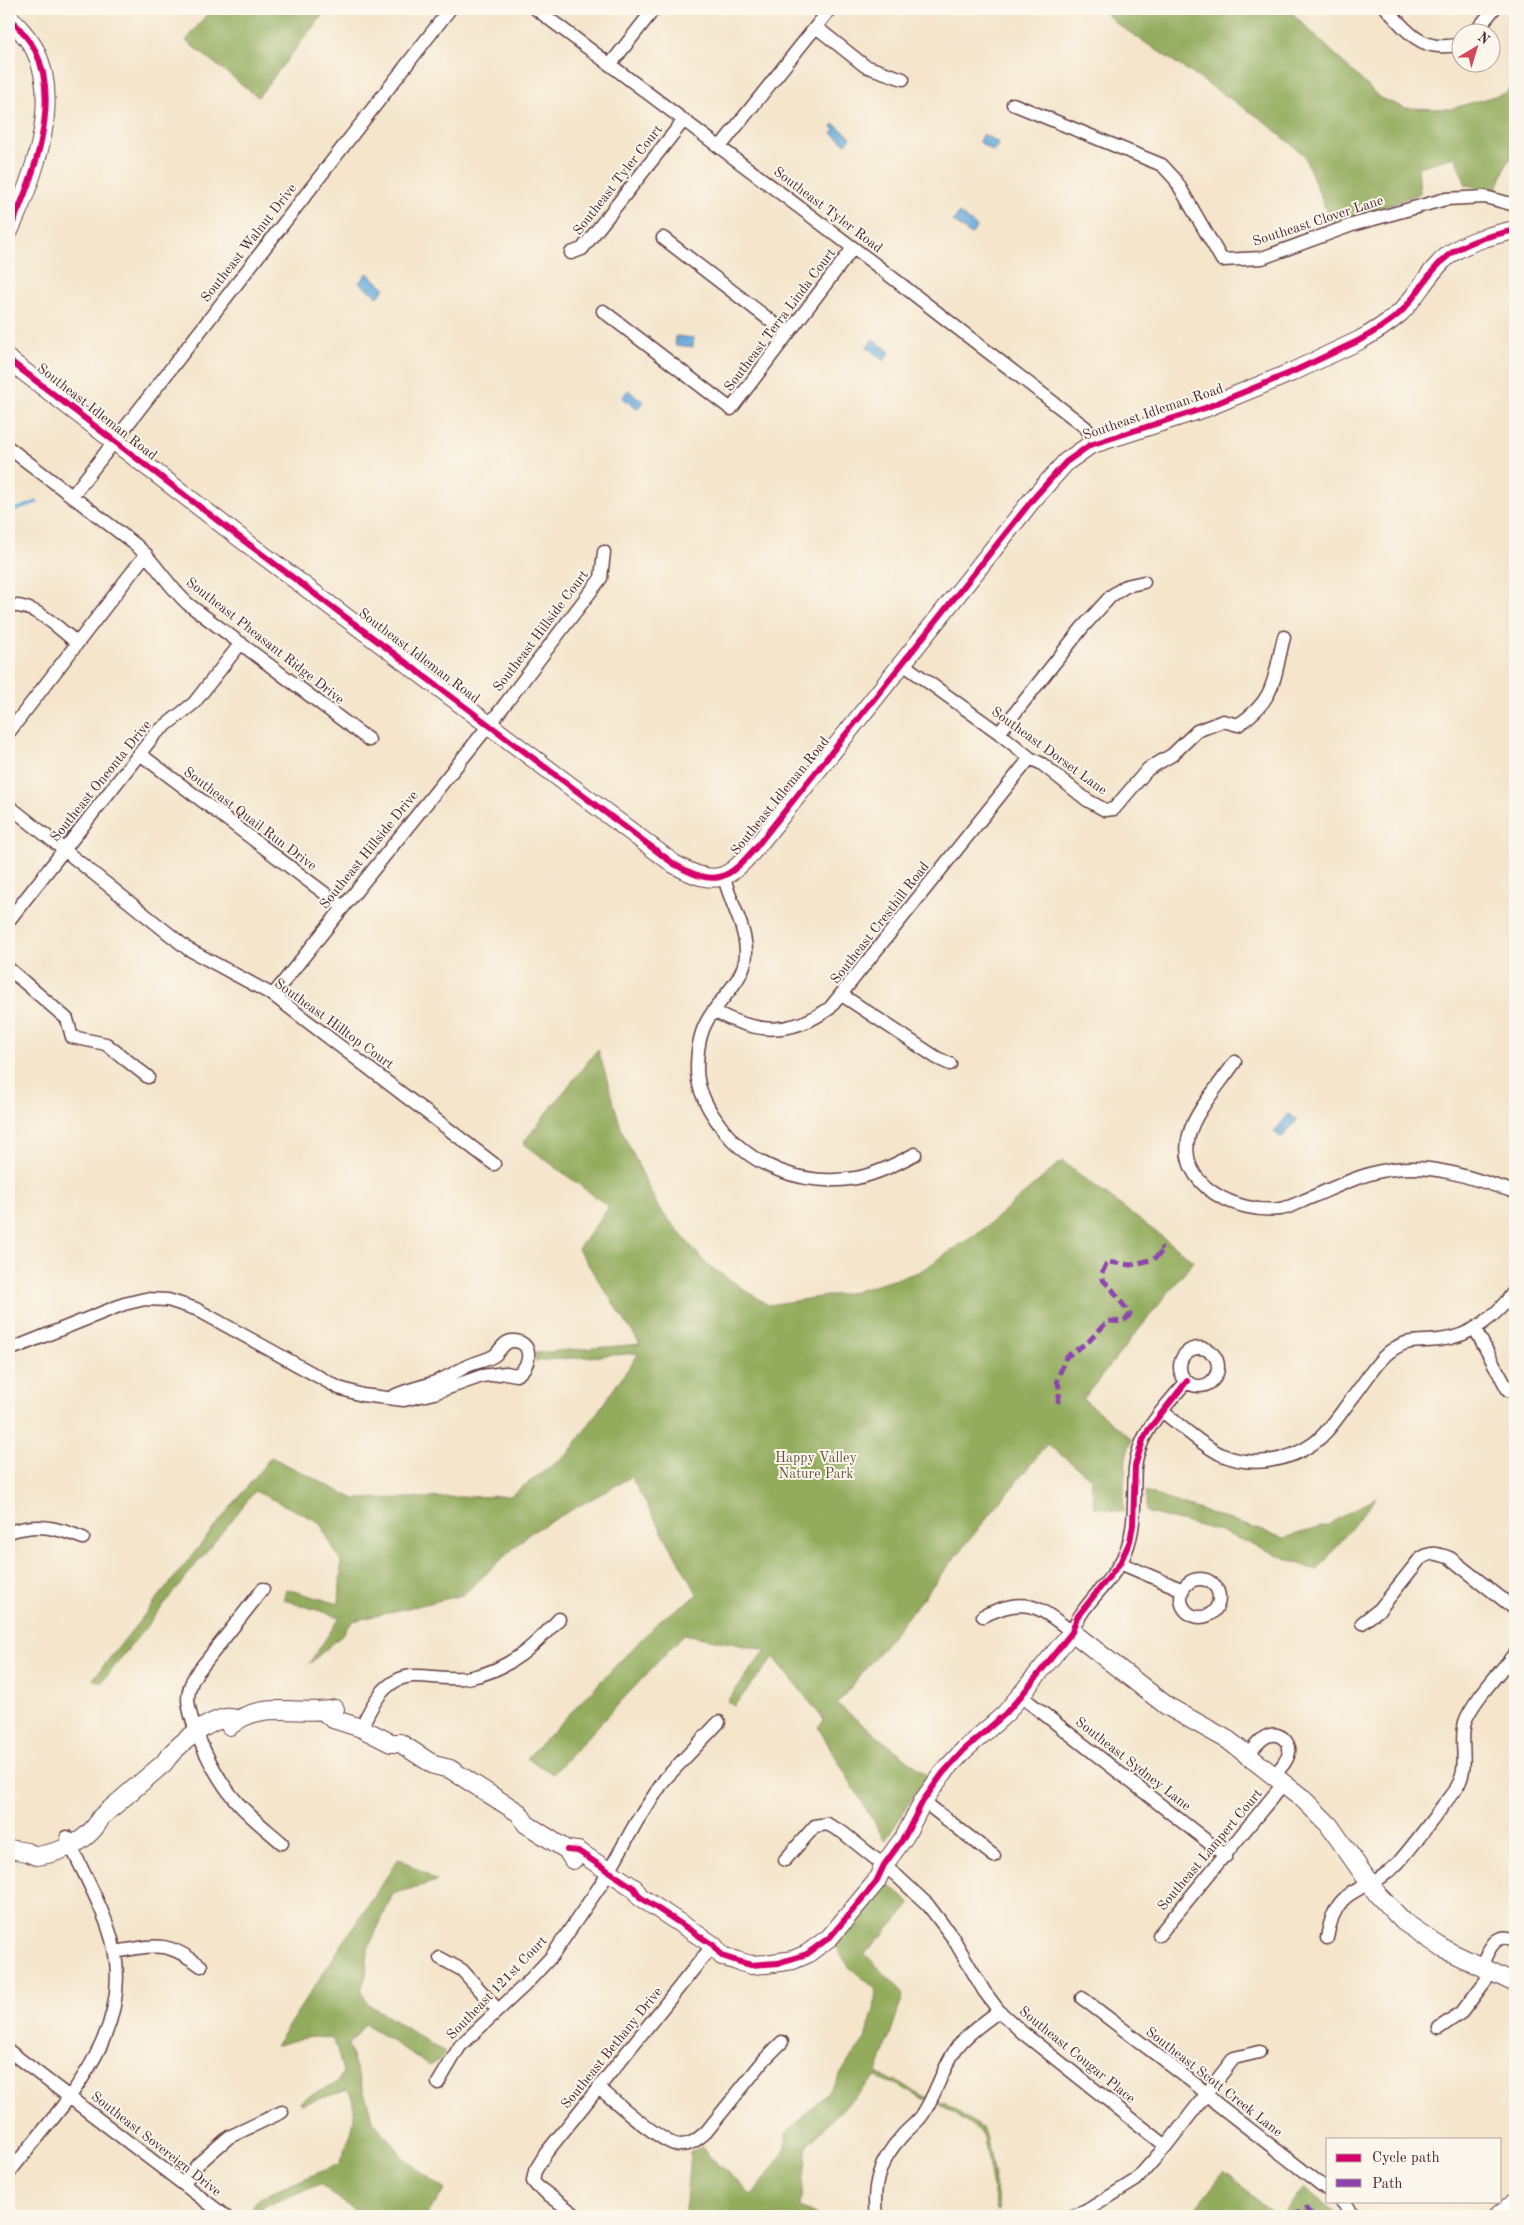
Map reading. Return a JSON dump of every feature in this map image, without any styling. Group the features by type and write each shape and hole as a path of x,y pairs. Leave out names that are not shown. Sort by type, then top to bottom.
{"main road":[{"path":"9,17 30,41 38,55 44,79 45,99 43,126 35,167 9,231"},
{"name":"Southeast Idleman Road","path":"9,360 239,537 674,864 698,876 716,878 724,877 745,860 903,664 1042,487 1072,456 1097,442 1205,408 1290,373 1358,341 1382,327 1400,312 1434,270 1451,254 1473,242 1515,230"},
{"path":"9,1849 38,1856 96,1828 101,1817 164,1763 176,1760 200,1737 230,1727 238,1719 278,1710 324,1712 333,1719 363,1724 391,1742 400,1744 434,1765 450,1769 519,1813 526,1824 567,1850 573,1860 606,1875 630,1897 640,1897 713,1945 725,1945 755,1954 784,1951 799,1945 824,1928 867,1874 884,1865 953,1761 1005,1714 1072,1632 1167,1706 1215,1732 1248,1755 1310,1805 1329,1825 1369,1883 1393,1912 1418,1933 1444,1949 1487,1969 1514,1978"},
{"path":"1498,2216 1515,2202"}],"street":[{"name":"Southeast Walnut Drive","path":"72,496 450,9"},
{"name":"Southeast Tyler Road","path":"536,9 853,248 1085,427 1097,442"},
{"path":"610,65 654,9"},
{"path":"720,147 830,9"},
{"path":"1387,9 1415,38 1428,45 1441,47 1452,46"},
{"path":"1483,22 1494,9"},
{"path":"816,27 865,66 903,79"},
{"name":"Southeast Clover Lane","path":"1013,104 1162,165 1174,178 1222,260 1262,258 1352,225 1446,199 1485,197 1515,205"},
{"name":"Southeast Tyler Court","path":"572,252 582,249 684,120"},
{"path":"663,238 788,334"},
{"name":"Southeast Terra Linda Court","path":"603,310 731,409 853,248"},
{"name":"Southeast Pheasant Ridge Drive","path":"9,448 146,554 176,593 369,740"},
{"name":"Southeast Hillside Court","path":"490,724 601,578 604,552"},
{"path":"9,732 146,554"},
{"path":"999,733 1082,628 1112,596 1126,586 1144,582"},
{"path":"9,606 16,605 32,609 78,643"},
{"name":"Southeast Dorset Lane","path":"903,664 999,733 1030,758 1042,764 1105,810 1114,809 1148,769 1172,755 1197,731 1223,721 1238,724 1261,707 1269,694 1284,637"},
{"name":"Southeast Oneonta Drive","path":"9,920 140,754 166,725 194,703 241,643"},
{"name":"Southeast Hillside Drive","path":"273,996 490,724"},
{"name":"Southeast Quail Run Drive","path":"140,754 343,907"},
{"name":"Southeast Cresthill Road","path":"714,1011 739,1023 784,1029 817,1017 842,995 1030,758"},
{"name":"Southeast Hilltop Court","path":"9,806 188,949 273,996 494,1164"},
{"path":"724,877 744,934 746,955 738,977 702,1032 699,1046 697,1070 700,1088 714,1117 732,1141 745,1152 772,1168 788,1174 822,1180 857,1178 889,1168 915,1154"},
{"path":"9,969 68,1019 72,1037 106,1044 148,1077"},
{"path":"842,995 937,1058 950,1064"},
{"path":"1235,1062 1194,1124 1187,1144 1191,1167 1197,1178 1218,1197 1254,1208 1281,1209 1370,1174 1394,1169 1414,1168 1439,1169 1463,1174 1515,1192"},
{"path":"1162,1411 1208,1446 1225,1456 1249,1461 1275,1460 1301,1451 1322,1436 1394,1348 1413,1341 1449,1339 1475,1329 1493,1316 1515,1290"},
{"path":"9,1350 124,1304 145,1299 168,1300 196,1310 339,1388 362,1395 404,1400 416,1398 482,1376 506,1373 516,1375 526,1367 529,1358 526,1349 518,1342 510,1341 500,1347 495,1355 454,1371 442,1379 401,1392 392,1398"},
{"path":"1475,1329 1508,1390"},
{"path":"983,1616 1012,1605 1029,1605 1046,1612 1072,1632 1077,1617 1120,1563 1130,1540 1133,1525 1137,1459 1149,1429 1187,1381"},
{"path":"9,1532 40,1526 63,1530 83,1538"},
{"path":"1362,1623 1380,1609 1419,1560 1427,1554 1437,1553 1450,1558 1515,1609"},
{"path":"1120,1563 1183,1590"},
{"path":"263,1589 190,1683 188,1699 200,1737 221,1782 246,1812 282,1843"},
{"path":"363,1724 381,1692 397,1680 416,1676 458,1679 510,1664 525,1653 559,1619"},
{"path":"1328,1938 1331,1917 1336,1908 1354,1890 1369,1883 1398,1863 1458,1787 1464,1772 1465,1722 1471,1710 1515,1653"},
{"name":"Southeast Sydney Lane","path":"1021,1696 1226,1856"},
{"name":"Southeast 121st Court","path":"438,2083 460,2046 525,1985 552,1956 606,1875 637,1820 665,1779 718,1722"},
{"name":"Southeast Lampert Court","path":"1159,1935 1206,1877 1226,1856 1279,1779 1289,1754 1284,1740 1275,1735 1265,1737 1248,1755"},
{"path":"924,1802 994,1856"},
{"name":"Southeast Cougar Place","path":"785,1860 810,1829 820,1824 827,1824 842,1832 912,1889 942,1922 984,1990 1000,2011 1022,2033 1166,2146"},
{"path":"9,2173 94,2061 110,2027 114,2006 116,1981 115,1952 108,1927 69,1842"},
{"path":"1439,2028 1462,2012 1487,1969 1492,1944 1497,1940 1508,1937 1515,1941"},
{"name":"Southeast Bethany Drive","path":"577,2216 536,2186 533,2181 535,2171 546,2153 713,1945"},
{"path":"115,1952 166,1946 186,1955 201,1966"},
{"path":"440,1958 462,1970 497,2010"},
{"name":"Southeast Scott Creek Lane","path":"1082,1998 1326,2188"},
{"path":"876,2216 875,2184 888,2152 921,2118 933,2099 959,2045 1000,2011"},
{"path":"600,2088 663,2139 680,2145 688,2143 696,2140 706,2132 765,2059 782,2042"},
{"name":"Southeast Sovereign Drive","path":"9,2052 225,2216"},
{"path":"1073,2216 1136,2180 1166,2146 1234,2058 1259,2052"},
{"path":"184,2183 198,2164 229,2137 282,2112"},
{"path":"1342,2202 1356,2216"}],"green space":[{"path":"211,9 327,9 258,97 186,41"},
{"path":"1101,9 1288,9 1380,98 1405,108 1450,109 1505,93 1515,83 1515,154 1507,163 1496,191 1466,185 1455,157 1418,167 1420,193 1333,228 1304,155 1264,121 1117,24"},
{"name":"Happy Valley Nature Park","path":"598,1049 622,1131 658,1207 706,1264 768,1305 853,1292 919,1272 981,1231 1062,1161 1194,1261 1083,1399 1132,1439 1126,1457 1123,1512 1094,1507 1091,1478 1047,1444 837,1704 927,1775 885,1841 818,1727 824,1720 774,1657 734,1706 727,1701 766,1650 684,1634 553,1774 527,1758 660,1620 698,1595 631,1477 530,1533 463,1595 353,1621 339,1638 309,1664 340,1617 284,1600 286,1589 339,1604 341,1562 319,1522 255,1491 101,1683 93,1679 271,1457 355,1499 510,1496 568,1454 639,1353 536,1361 535,1353 640,1344 578,1249 609,1207 523,1143"},
{"path":"1146,1492 1284,1538 1328,1525 1376,1497 1317,1571 1222,1532 1146,1512"},
{"path":"399,1858 437,1881 393,1894 368,1949 366,1975 361,1990 367,2003 445,2053 440,2060 429,2065 365,2024 348,2045 374,2122 407,2161 445,2190 425,2216 361,2216 320,2184 265,2206 257,2216 245,2216 259,2198 339,2164 350,2136 354,2118 352,2099 348,2090 301,2104 300,2101 338,2082 343,2071 334,2040 312,2037 275,2046"},
{"path":"886,1886 890,1886 911,1904 865,1954 904,1993 877,2074 900,2082 923,2097 933,2098 943,2104 944,2102 981,2128 987,2139 1000,2211 997,2210 984,2139 977,2129 933,2099 922,2099 900,2086 874,2077 808,2145 800,2207 820,2216 685,2216 690,2152 702,2147 708,2155 752,2195 784,2152 786,2134 835,2084 865,2039 874,2010 876,1989 849,1967 835,1945"},
{"path":"1223,2172 1279,2216 1189,2216"},
{"path":"1304,2188 1340,2216 1281,2216"}],"water":[{"path":"834,124 851,137 846,144 832,133 835,130 832,127"},
{"path":"983,134 999,143 994,151 979,141"},
{"path":"959,213 977,227 971,235 953,221"},
{"path":"367,273 385,288 378,297 359,283"},
{"path":"676,336 694,338 693,347 675,345"},
{"path":"873,339 890,352 884,361 867,347"},
{"path":"628,390 644,402 638,409 622,398"},
{"path":"1289,1114 1297,1120 1282,1138 1274,1132"}],"waterway":[{"path":"9,512 37,502"}],"marked path":[{"path":"1058,1403 1060,1390 1057,1380 1066,1357 1089,1341 1108,1321 1123,1321 1130,1314 1112,1289 1102,1279 1102,1273 1107,1262 1131,1265 1154,1259 1164,1250 1160,1247"},
{"path":"1291,2216 1306,2209 1312,2216"}],"cycle path":[{"path":"9,17 27,37 35,50 43,71 46,94 41,142 27,189 9,231"},
{"path":"9,360 239,537 674,864 688,872 711,878 729,873 747,858 1033,499 1066,462 1090,445 1205,408 1290,373 1358,341 1400,313 1436,267 1450,254 1490,236 1515,230"},
{"path":"567,1850 578,1851 634,1888 640,1897 713,1945 722,1956 737,1961 751,1965 778,1963 807,1954 830,1937 876,1882 884,1865 905,1836 923,1801 943,1773 964,1750 1005,1714 1021,1696 1072,1632 1077,1617 1120,1563 1130,1541 1133,1525 1135,1466 1143,1440 1149,1429 1187,1381"}]}
